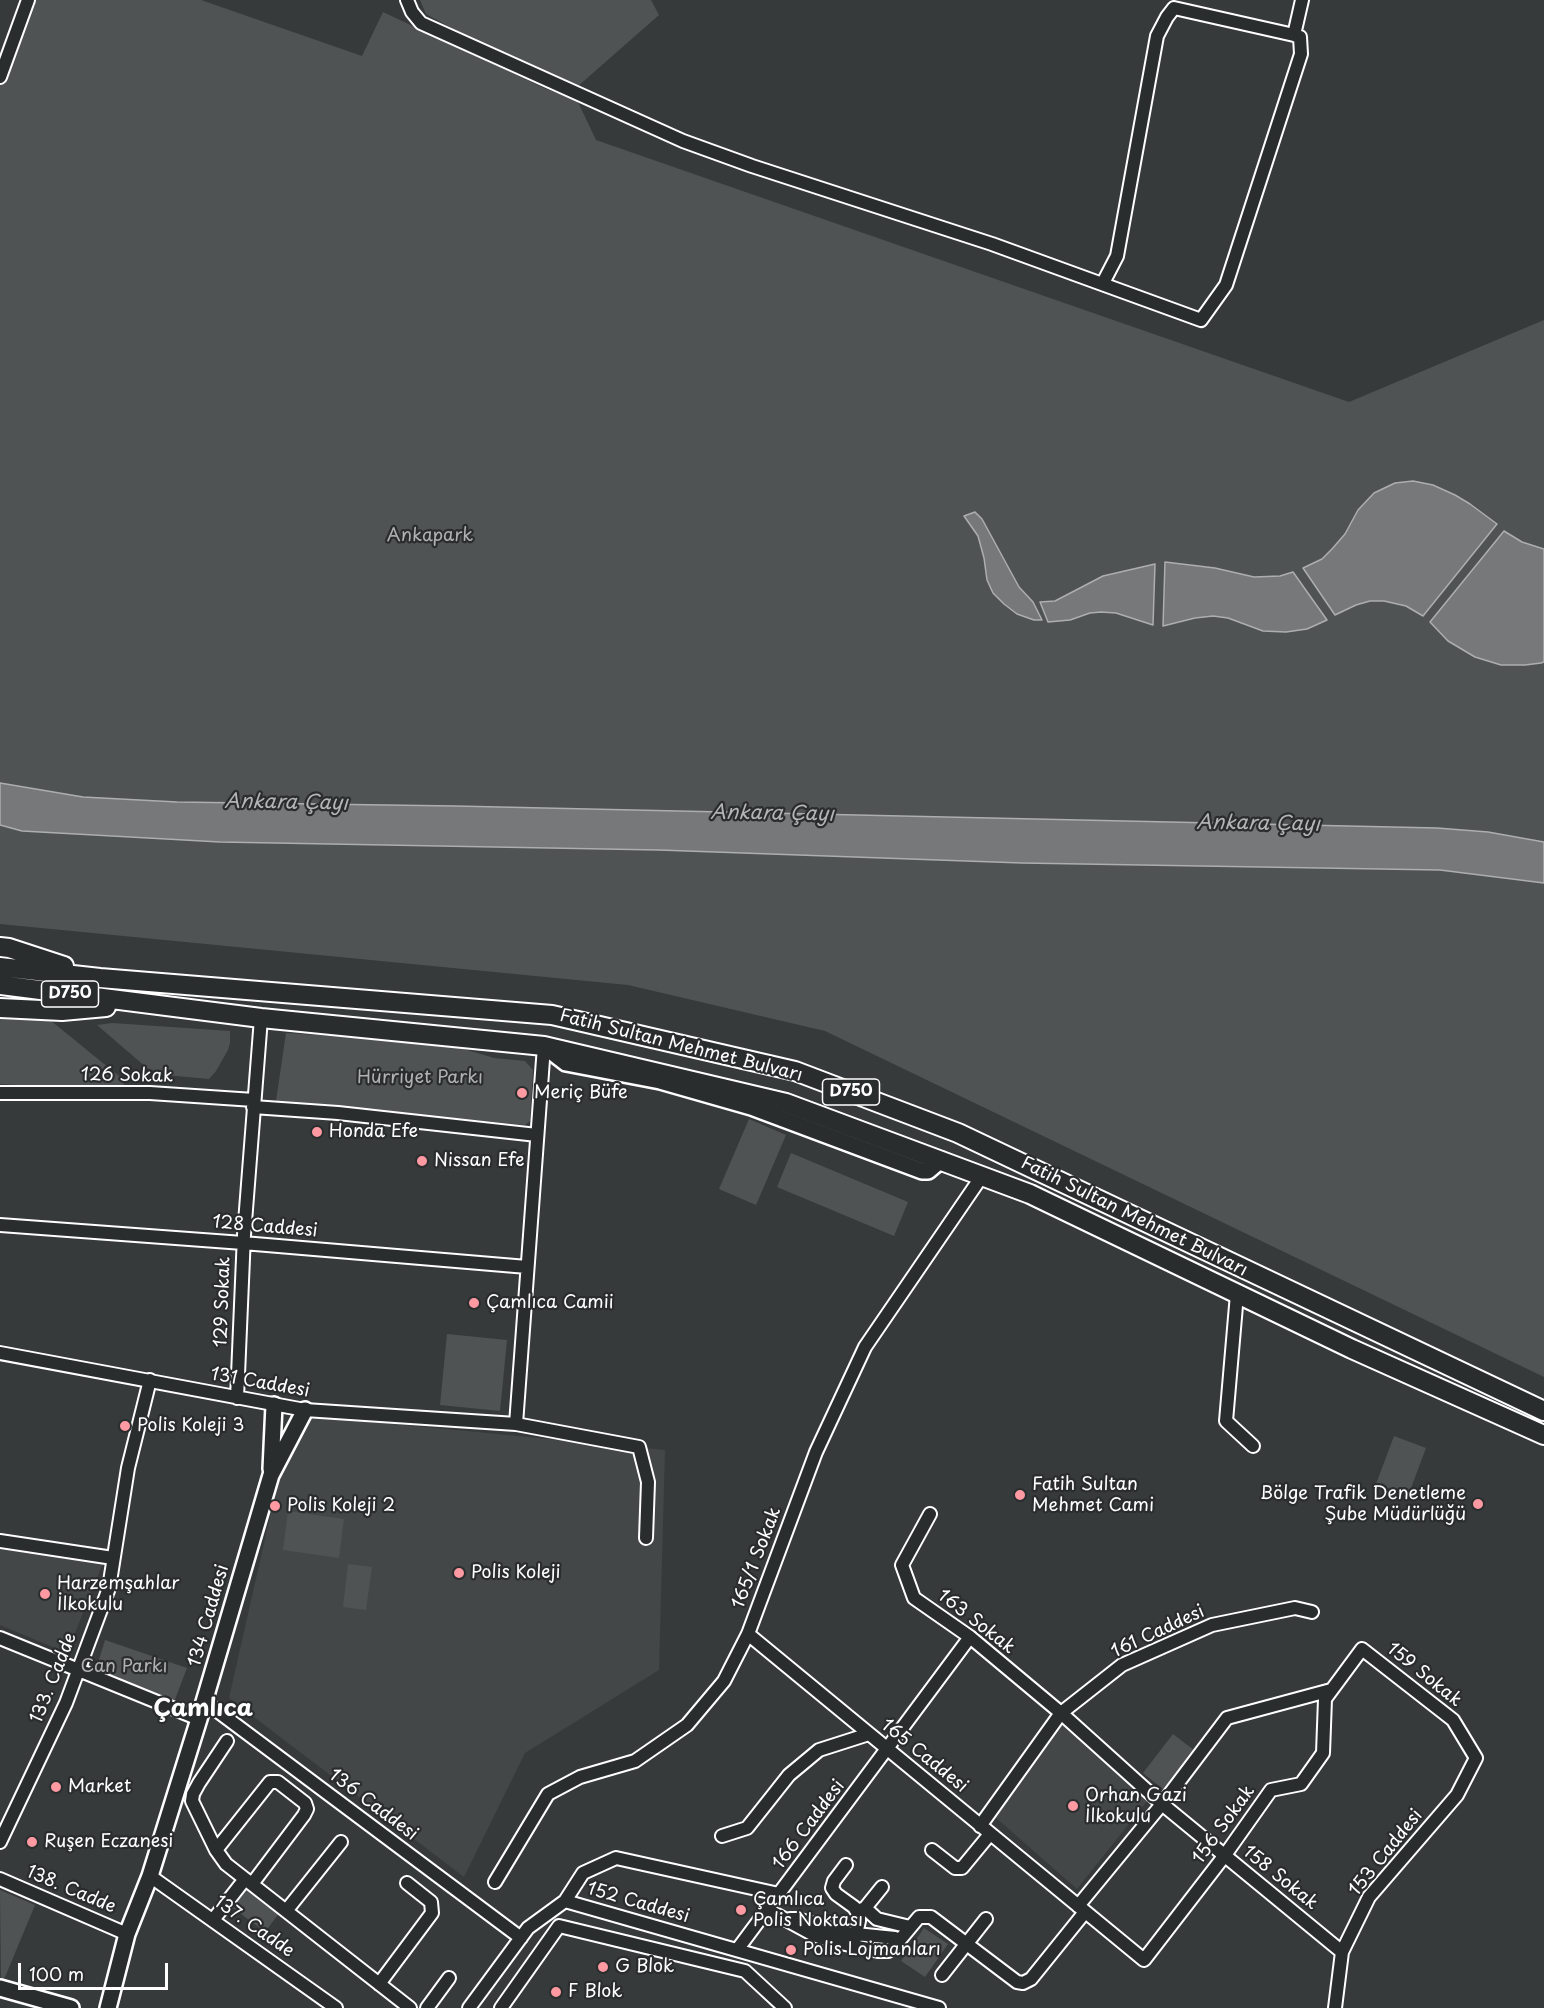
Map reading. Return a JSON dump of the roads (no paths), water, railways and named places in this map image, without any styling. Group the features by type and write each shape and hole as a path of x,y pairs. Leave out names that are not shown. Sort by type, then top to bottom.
{"highway":[{"path":"0,948 9,948 100,978"},
{"name":"Fatih Sultan Mehmet Bulvarı","path":"0,967 100,978 552,1015 795,1071 958,1133 1544,1411"},
{"name":"Fatih Sultan Mehmet Bulvarı","path":"0,986 261,1018 544,1046 786,1102 1030,1194 1352,1349 1544,1435"},
{"path":"0,1008 62,1011 140,1004"}],"main road":[{"name":"134 Caddesi","path":"271,1475 274,1405"},
{"name":"134 Caddesi","path":"108,2008 127,1934 150,1876 271,1475 305,1410"},
{"path":"0,1988 71,2008"}],"street":[{"path":"0,77 28,0"},
{"path":"407,0 412,12 420,22 683,141 752,166 992,244 1201,320 1226,285 1301,54 1300,37 1174,8 1157,36 1117,256 1103,283"},
{"path":"1294,35 1302,0"},
{"name":"129 Sokak","path":"237,1398 243,1243 261,1018"},
{"path":"516,1424 544,1046"},
{"name":"126 Sokak","path":"0,1093 150,1093 537,1136"},
{"name":"165/1 Sokak","path":"495,1882 548,1794 580,1777 635,1761 687,1725 724,1681 748,1634 816,1452 865,1347 982,1176"},
{"name":"128 Caddesi","path":"0,1226 243,1243 527,1267"},
{"path":"1237,1294 1226,1421 1253,1446"},
{"name":"131 Caddesi","path":"0,1353 305,1410 516,1424 639,1447 648,1482 646,1538"},
{"name":"133. Cadde","path":"0,1842 66,1703 108,1588 128,1468 150,1380"},
{"name":"163 Sokak","path":"930,1514 902,1565 914,1598 969,1637 1061,1713"},
{"path":"0,1541 113,1558"},
{"name":"161 Caddesi","path":"980,1826 1061,1713 1122,1665 1212,1624 1295,1608 1312,1612"},
{"name":"165 Caddesi","path":"748,1634 1081,1909"},
{"name":"166 Caddesi","path":"737,1950 969,1637"},
{"path":"0,1638 199,1719"},
{"name":"156 Sokak","path":"1081,1909 1144,1960 1225,1856 1271,1790 1301,1784 1323,1753 1325,1699 1362,1649"},
{"name":"159 Sokak","path":"1362,1649 1453,1720 1476,1758 1458,1795"},
{"path":"768,1910 814,1935 854,1941 883,1951 894,1947 919,1917 931,1917 1017,1982 1023,1983 1031,1978 1227,1718 1331,1690"},
{"name":"136 Caddesi","path":"204,1701 521,1938"},
{"name":"158 Sokak","path":"1061,1713 1162,1803 1342,1952"},
{"path":"722,1836 747,1828 789,1775 819,1750 869,1734"},
{"path":"227,1741 199,1783 193,1794 192,1802 225,1864 410,2008"},
{"path":"213,1920 304,1815 307,1809 305,1803 278,1782 270,1782 216,1850"},
{"name":"153 Caddesi","path":"1335,2008 1342,1952 1369,1897 1458,1795"},
{"path":"932,1850 955,1868 962,1868 990,1834"},
{"path":"286,1911 341,1842"},
{"path":"565,1901 583,1874 616,1858 779,1894"},
{"path":"846,1865 834,1881 833,1891 877,1919 910,1928"},
{"name":"137. Cadde","path":"150,1876 336,2008"},
{"name":"138. Cadde","path":"0,1879 127,1934"},
{"path":"379,1984 432,1913 431,1902 407,1883"},
{"path":"854,1941 861,1909 882,1887"},
{"name":"152 Caddesi","path":"469,2008 528,1928 565,1901 939,2008"},
{"path":"942,1975 986,1919"},
{"path":"501,2008 559,1926 745,1971 784,2008"},
{"path":"427,2008 449,1978"}],"water":[{"path":"1413,481 1433,485 1455,495 1497,524 1423,616 1406,606 1384,601 1370,601 1356,605 1335,615 1303,568 1322,559 1332,549 1345,534 1358,510 1374,493 1395,483"},
{"path":"975,512 982,519 1019,587 1033,602 1042,620 1034,620 1017,614 993,593 987,580 978,536 964,516"},
{"path":"1504,531 1522,542 1544,549 1544,662 1541,663 1501,665 1475,657 1448,641 1430,622"},
{"path":"1165,562 1215,568 1254,577 1280,576 1293,572 1327,620 1307,629 1286,632 1263,631 1228,618 1213,616 1163,626"},
{"path":"1155,564 1153,625 1116,613 1101,612 1070,620 1048,622 1040,602 1055,601 1103,576"},
{"name":"Ankara Çayı","path":"0,783 83,797 177,802 1437,828 1488,832 1544,842 1544,883 1440,870 1022,863 659,850 220,842 22,831 0,825"}],"place":[{"name":"Meriç Büfe","path":"522,1093"},
{"name":"Honda Efe","path":"317,1132"},
{"name":"Nissan Efe","path":"422,1161"},
{"name":"Çamlıca Camii","path":"474,1303"},
{"name":"Polis Koleji 3","path":"125,1426"},
{"name":"Fatih Sultan Mehmet Cami","path":"1020,1495"},
{"name":"Bölge Trafik Denetleme Şube Müdürlüğü","path":"1478,1504"},
{"name":"Polis Koleji 2","path":"275,1506"},
{"name":"Polis Koleji","path":"459,1573"},
{"name":"Harzemşahlar İlkokulu","path":"45,1594"},
{"name":"Market","path":"56,1787"},
{"name":"Orhan Gazi İlkokulu","path":"1073,1806"},
{"name":"Ruşen Eczanesi","path":"32,1842"},
{"name":"Çamlıca Polis Noktası","path":"741,1910"},
{"name":"Polis Lojmanları","path":"791,1950"},
{"name":"G Blok","path":"603,1967"},
{"name":"F Blok","path":"556,1992"}],"district":[{"name":"Çamlıca","path":"203,1709"}],"park label":[{"name":"Ankapark","path":"430,536"},
{"name":"Hürriyet Parkı","path":"420,1078"},
{"name":"Can Parkı","path":"124,1667"}]}
